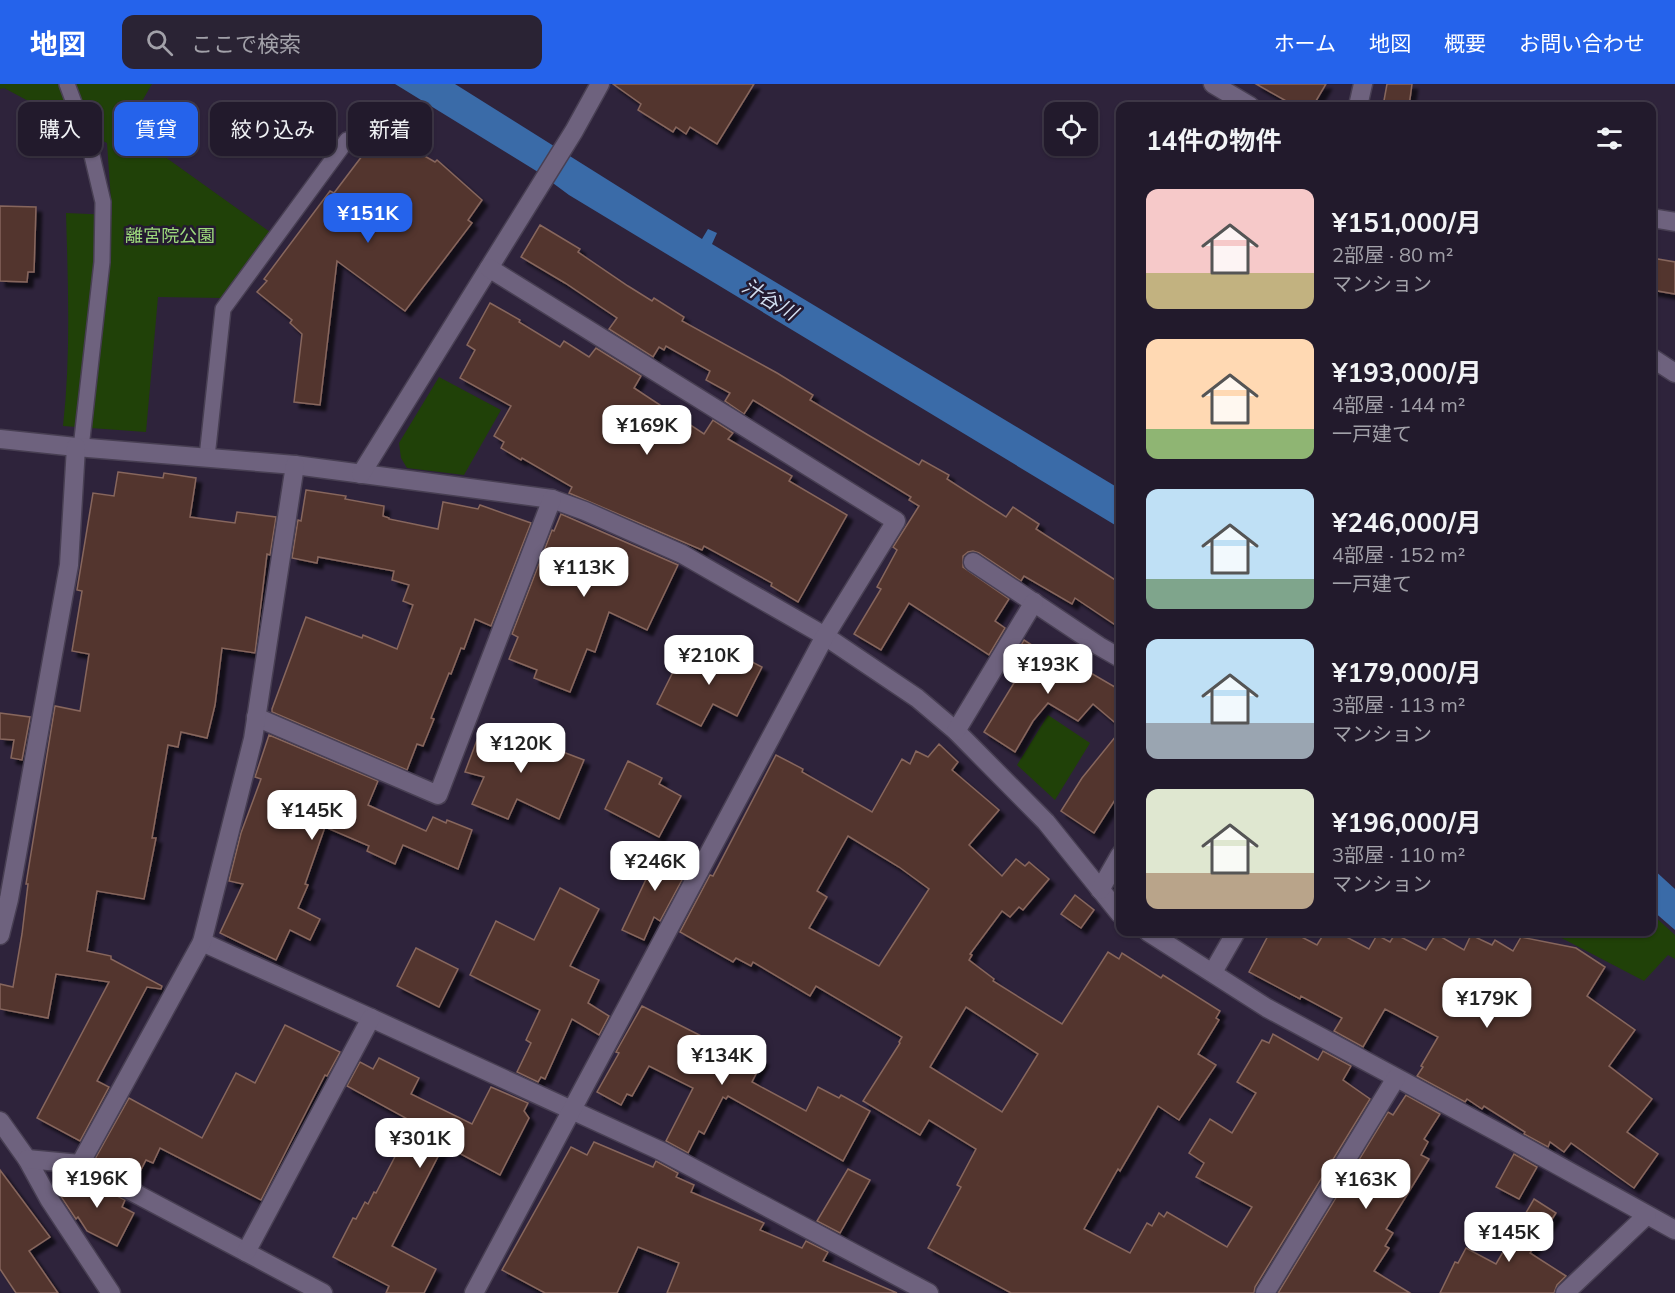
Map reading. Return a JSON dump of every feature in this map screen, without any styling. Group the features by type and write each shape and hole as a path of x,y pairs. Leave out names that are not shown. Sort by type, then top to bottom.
{"street":[{"path":"361,474 574,131 600,84"},
{"path":"1213,84 1243,102"},
{"path":"1360,102 1363,84"},
{"path":"1656,219 1675,222"},
{"path":"474,1293 825,636 896,521 489,268"},
{"path":"1656,360 1675,372"},
{"path":"0,439 79,448 295,465 552,499 585,511 682,554 825,636 917,699 956,731 1046,822 1116,909"},
{"path":"0,935 9,899 69,565 79,448"},
{"path":"80,1164 202,942 250,751 295,465"},
{"path":"256,717 438,795 552,499"},
{"path":"974,562 1116,656"},
{"path":"956,731 1034,602"},
{"path":"1100,890 1116,862"},
{"path":"1154,936 1267,1008 1675,1230"},
{"path":"1213,972 1234,936"},
{"path":"202,942 372,1017 661,1151 895,1285 929,1293"},
{"path":"246,1252 372,1017"},
{"path":"1265,1293 1396,1078"},
{"path":"0,1121 27,1159 49,1199 111,1293"},
{"path":"27,1159 80,1164 323,1293"},
{"path":"1565,1293 1647,1215"}],"lane":[{"path":"67,84 89,143 103,202 102,262 79,448"},
{"path":"207,457 223,309 347,140"}],"green space":[{"name":"離宮院公園","path":"0,84 152,84 142,102 114,102 114,156 164,156 270,232 221,298 158,297 146,432 63,426 68,346 66,213 112,215 107,143 102,140 102,102 30,102 4,88 0,89"},
{"path":"439,377 501,410 464,475 407,468 401,458 399,443"},
{"path":"1048,715 1090,743 1055,800 1017,765"},
{"path":"1656,918 1675,935 1675,959 1668,955 1644,981 1558,936 1656,936"}],"water":[{"name":"汁谷川","path":"395,84 455,84 702,239 708,229 717,233 712,244 1116,487 1116,526 569,195 538,172 432,107 432,102 424,102"},
{"path":"1656,872 1675,889 1675,930 1656,913"}],"building":[{"path":"613,84 754,84 717,144 690,127 686,134 676,127 673,132 638,110 641,104"},
{"path":"1256,84 1326,84 1315,102 1288,102"},
{"path":"1387,84 1412,84 1410,102 1384,102"},
{"path":"362,156 424,156 435,162 437,160 482,200 468,220 472,223 405,311 337,261 320,405 294,402 302,334 290,323 292,320 257,292 267,281 264,279 330,191 334,193"},
{"path":"0,206 36,207 34,272 28,272 27,282 0,281"},
{"path":"540,225 580,249 578,252 628,286 652,301 654,298 684,317 682,321 813,395 810,400 868,435 919,465 922,460 949,475 947,479 1006,517 1013,507 1039,524 1036,529 1116,580 1116,625 1075,598 1072,604 1024,576 1021,581 973,551 963,556 963,567 1009,599 995,621 1005,628 989,655 909,603 881,650 854,634 881,589 877,587 897,550 893,547 919,506 909,500 911,497 753,400 744,414 725,401 730,393 706,380 710,371 666,346 664,350 659,347 653,357 609,329 617,318 521,257"},
{"path":"1656,259 1675,262 1675,294 1656,291"},
{"path":"490,303 560,347 564,341 589,357 596,348 641,376 634,388 704,434 713,420 733,433 728,439 792,476 789,481 847,515 798,602 771,586 772,583 704,546 702,550 569,493 572,487 501,448 504,442 494,436 511,406 460,378 475,350 467,345"},
{"path":"118,472 163,478 164,473 196,478 190,517 235,523 237,512 276,517 270,555 267,554 255,653 222,648 215,705 207,738 181,732 178,747 168,745 152,838 156,838 144,899 97,891 87,951 111,956 111,959 162,986 161,989 147,987 97,1081 109,1087 80,1141 37,1118 109,982 56,974 48,1018 0,1009 0,984 13,987 22,934 28,884 26,884 55,706 80,711 89,654 72,651 82,591 77,590 93,493 114,496"},
{"path":"306,490 346,496 345,499 384,506 383,516 389,519 438,529 443,502 478,509 480,505 531,523 491,626 475,619 464,649 461,648 451,674 449,673 431,718 434,719 423,746 417,744 407,770 272,712 306,617 362,638 363,635 397,649 413,605 403,601 409,585 392,580 394,571 318,557 317,563 292,558"},
{"path":"561,514 678,565 647,630 609,612 595,652 587,649 570,692 534,678 537,670 509,659 518,637 512,634 552,530 554,531"},
{"path":"1024,640 1073,672 1075,669 1082,672 1084,669 1116,688 1116,724 1093,704 1078,721 1048,703 1033,721 1015,752 984,732 1014,683 1007,678 1012,670 1008,667"},
{"path":"727,649 762,667 737,716 713,704 701,726 657,704 684,650 718,667"},
{"path":"0,713 30,717 22,760 11,758 14,740 0,739"},
{"path":"486,724 584,760 559,819 517,799 508,819 472,804 484,777 465,772 477,740 479,741"},
{"path":"269,735 378,781 368,805 426,831 433,817 472,830 458,869 403,845 395,864 367,851 369,846 325,827 305,884 308,885 298,908 320,919 310,940 290,930 276,960 220,933 243,884 229,881 241,833 261,779 255,777"},
{"path":"1116,736 1116,798 1094,833 1061,811 1082,778"},
{"path":"939,744 958,762 952,770 999,810 969,845 1002,876 1016,859 1025,866 1029,862 1049,879 1023,910 1019,907 1010,917 1002,911 970,954 972,955 969,960 994,979 993,981 1062,1024 1108,952 1119,959 1122,953 1161,978 1163,975 1220,1011 1216,1018 1219,1020 1198,1054 1216,1065 1179,1120 1158,1106 1084,1229 1130,1253 1147,1223 1152,1226 1159,1213 1164,1217 1167,1212 1227,1247 1252,1207 1196,1177 1204,1163 1189,1153 1210,1119 1232,1133 1256,1093 1237,1082 1262,1040 1269,1043 1273,1034 1318,1060 1323,1051 1351,1066 1343,1080 1370,1099 1255,1287 1254,1293 1011,1293 928,1248 961,1187 957,1185 976,1149 929,1120 920,1135 863,1101 902,1037 816,986 810,996 753,962 751,966 736,958 733,962 680,932 710,875 713,876 776,755 872,812 902,759 910,764 916,751 928,757","holes":["848,836 899,867 929,889 879,966 809,928 827,897 817,891","966,1007 1038,1054 1002,1112 930,1067"]},
{"path":"628,761 662,778 659,784 681,796 659,837 605,809"},
{"path":"654,847 690,865 660,921 654,917 644,940 622,930 648,875 642,872"},
{"path":"560,888 599,909 570,966 599,980 588,1003 609,1016 599,1035 572,1019 545,1079 541,1077 538,1082 517,1072 531,1043 526,1040 540,1010 470,975 496,921 534,940"},
{"path":"1075,895 1094,910 1081,928 1061,914"},
{"path":"1268,936 1300,936 1317,945 1323,936 1345,936 1369,949 1376,936 1390,942 1394,936 1399,936 1426,950 1435,936 1440,936 1464,950 1471,936 1492,945 1495,940 1513,951 1521,937 1576,948 1605,967 1587,996 1635,1030 1609,1066 1652,1099 1627,1132 1658,1154 1634,1188 1571,1143 1564,1152 1550,1142 1548,1147 1524,1134 1525,1132 1484,1106 1482,1109 1467,1099 1465,1102 1417,1076 1438,1037 1385,1009 1363,1047 1334,1031 1342,1018 1249,972"},
{"path":"416,948 458,969 439,1007 397,986"},
{"path":"642,1006 723,1047 726,1041 763,1060 752,1082 806,1111 818,1087 839,1098 841,1095 870,1111 843,1161 728,1096 726,1099 723,1097 704,1134 699,1131 688,1153 666,1141 693,1088 649,1066 632,1096 627,1094 621,1105 597,1092"},
{"path":"285,1025 340,1052 327,1076 325,1075 261,1200 160,1148 153,1163 146,1160 135,1181 95,1159 129,1098 202,1138 236,1073 255,1083"},
{"path":"379,1058 419,1078 411,1094 472,1124 491,1087 528,1103 524,1111 529,1118 500,1175 444,1145 392,1246 436,1269 424,1293 386,1293 389,1286 333,1257 353,1218 356,1219 365,1202 368,1204 374,1192 376,1193 413,1122 347,1086 360,1062 373,1069"},
{"path":"1406,1095 1440,1114 1424,1139 1428,1142 1421,1155 1429,1159 1386,1229 1393,1233 1385,1246 1389,1248 1374,1271 1410,1293 1278,1293 1388,1112 1393,1115"},
{"path":"594,1142 653,1167 656,1161 678,1173 676,1177 694,1185 691,1192 764,1223 760,1230 802,1248 806,1241 828,1252 823,1261 897,1293 667,1293 679,1263 638,1247 617,1293 545,1293 502,1270 571,1147 587,1155"},
{"path":"1514,1154 1537,1167 1519,1199 1496,1187"},
{"path":"848,1169 870,1180 840,1233 817,1221"},
{"path":"0,1170 50,1237 29,1251 58,1293 16,1293 0,1269"},
{"path":"71,1174 125,1200 122,1207 134,1213 117,1246 87,1231 60,1195"},
{"path":"1534,1199 1556,1213 1530,1253 1566,1276 1557,1285 1554,1293 1440,1293 1455,1262 1458,1263 1466,1248 1496,1264"}]}
